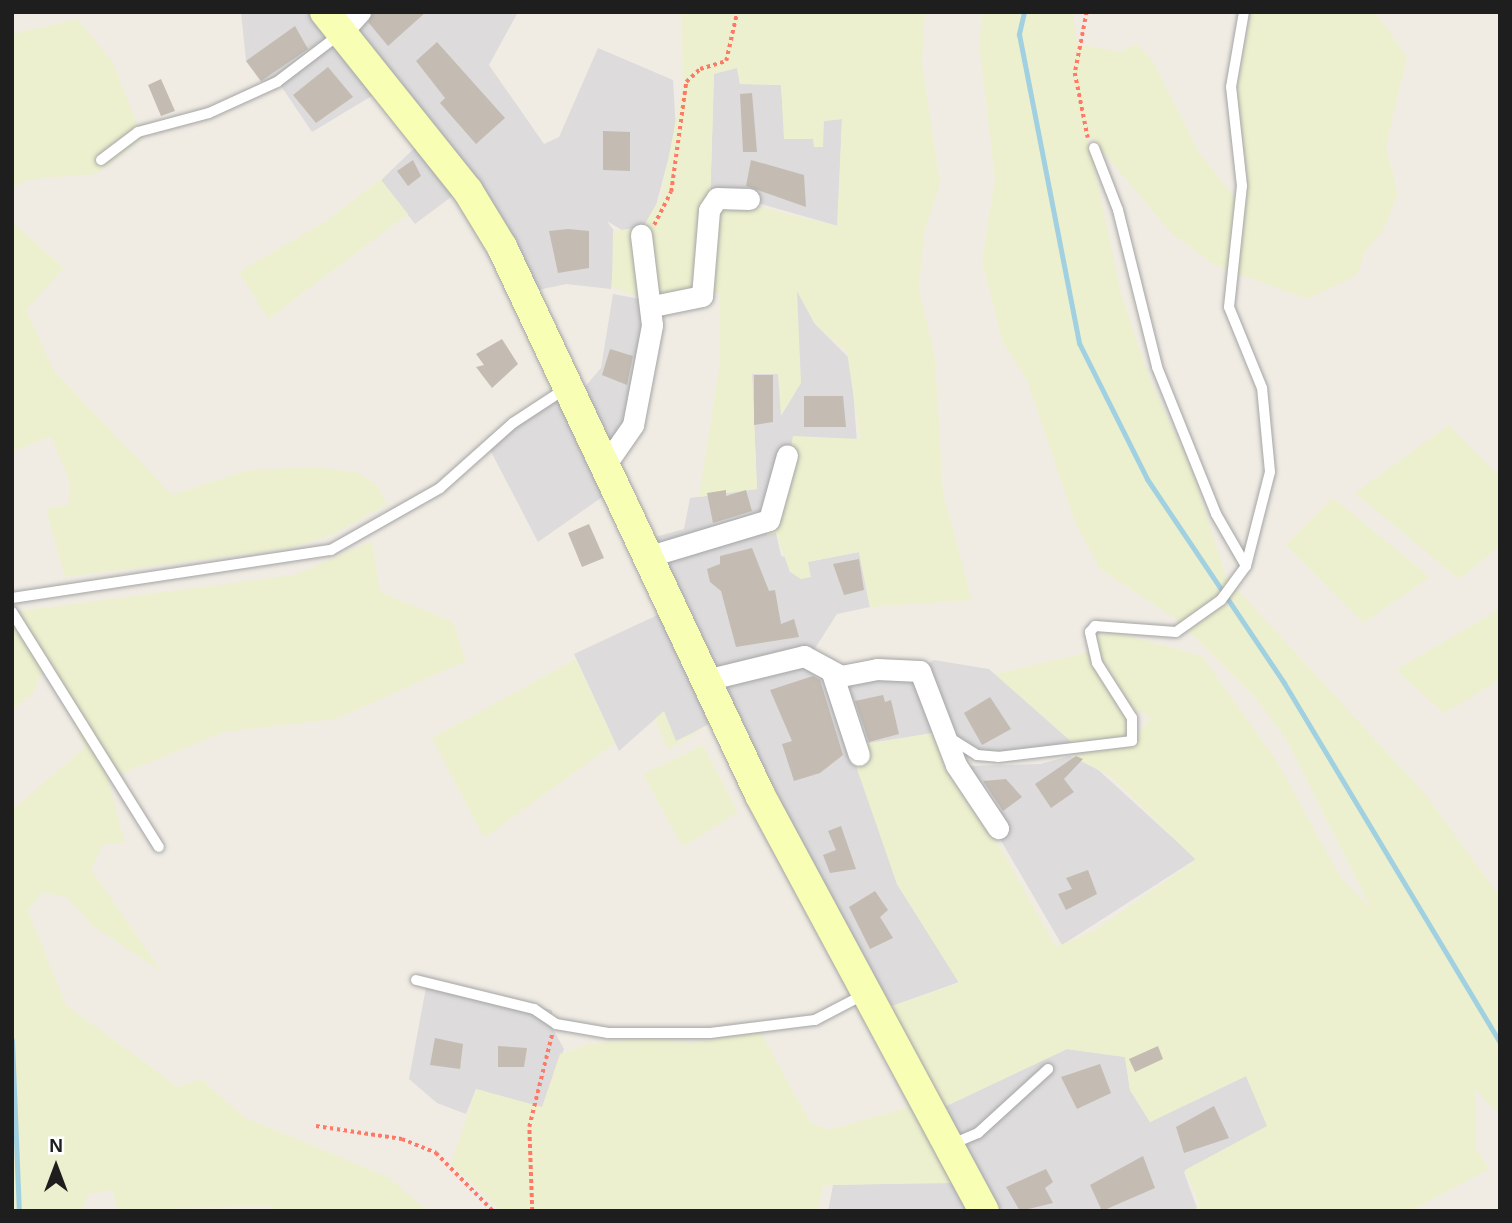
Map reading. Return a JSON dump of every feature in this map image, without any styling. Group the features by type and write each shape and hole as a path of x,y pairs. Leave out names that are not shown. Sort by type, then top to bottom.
{"street":[{"path":"360,12 332,23 468,191 608,461 650,556 710,679 760,794 865,994 984,1211"},
{"path":"653,306 702,296 709,210 717,198 749,199"},
{"path":"608,461 633,425 653,306 641,235"},
{"path":"650,556 769,520 788,455"},
{"path":"710,679 804,656 832,673 920,671 948,736 956,765 998,828"},
{"path":"832,673 859,755"}],"lane":[{"path":"948,736 964,750 998,757 1132,741 1135,726 1097,663 1090,632 1095,626 1176,632 1221,600 1245,566 1270,472 1262,388 1229,307 1242,186 1231,87 1244,12"},
{"path":"101,160 138,132 209,113 277,82 332,23"},
{"path":"1091,144 1118,210 1157,367 1216,514 1245,566"},
{"path":"12,598 331,550 440,488 513,423 570,386"},
{"path":"12,612 159,848"},
{"path":"415,980 534,1009 556,1024 608,1032 710,1033 814,1020 865,994"},
{"path":"948,1146 978,1133 1048,1069"}],"path":[{"path":"641,235 668,201 686,82 701,69 726,61 737,12"},
{"path":"1087,12 1075,74 1091,144"},
{"path":"533,1211 528,1127 556,1024"},
{"path":"316,1126 402,1139 436,1153 494,1211"}],"shaded area":[{"path":"241,12 518,12 489,65 544,144 559,137 598,48 673,80 676,130 654,213 643,227 625,232 607,221 616,234 611,289 566,284 519,294 459,191 415,224 381,180 425,138 385,88 312,132 277,80 261,82 246,61"},
{"path":"737,67 740,84 781,85 785,139 813,139 824,121 842,119 838,226 744,199 710,206 714,73"},
{"path":"796,289 815,324 851,360 857,443 793,437 776,533 781,556 807,562 859,552 870,607 837,614 810,656 824,666 897,884 959,982 892,1006 772,815 648,539 684,529 690,498 757,489 752,373 778,374"},
{"path":"613,294 656,302 632,423 612,455 577,396 601,368"},
{"path":"562,391 608,493 538,542 486,442"},
{"path":"666,611 716,720 676,742 663,712 619,751 574,654"},
{"path":"934,660 989,669 1081,750 977,755 953,741 920,667"},
{"path":"897,673 919,677 943,731 861,745 847,686"},
{"path":"1070,756 1093,765 1196,859 1062,945 986,815 968,766 1040,764"},
{"path":"427,982 552,1010 552,1027 564,1049 543,1108 476,1089 466,1114 437,1103 409,1079"},
{"path":"1067,1049 1125,1057 1130,1090 1150,1122 1246,1076 1268,1126 1184,1172 1198,1211 828,1211 833,1185 963,1182 929,1114"}],"green space":[{"path":"681,12 925,12 922,63 940,183 924,233 919,289 935,357 943,493 972,600 870,607 859,552 808,562 811,577 801,579 790,572 776,533 767,535 766,527 781,517 793,436 860,439 847,352 815,324 797,291 801,383 781,416 778,374 752,374 757,489 699,497 720,362 720,293 658,293 649,301 612,287 613,231 643,227 661,196 683,84","holes":["737,68 740,84 781,85 784,139 813,139 814,147 823,147 824,121 842,119 837,226 756,206 710,206 714,74"]},
{"path":"983,12 1073,12 1077,44 1120,52 1136,44 1152,60 1200,154 1238,201 1231,120 1251,12 1375,12 1407,57 1386,146 1398,194 1383,230 1365,252 1357,275 1307,299 1215,265 1171,233 1087,133 1121,294 1150,380 1192,469 1226,577 1425,794 1500,897 1500,1115 1475,1089 1475,1147 1489,1169 1411,1211 1193,1211 1200,1205 1185,1170 1267,1126 1246,1076 1150,1122 1130,1090 1125,1057 1067,1049 942,1108 815,877 892,1006 959,983 897,884 849,746 936,733 1056,947 1093,931 1196,860 1112,777 1071,756 1130,743 1074,744 995,674 1094,651 1132,718 1133,740 1151,717 1132,708 1095,645 1097,637 1113,632 1202,656 1276,760 1341,878 1371,908 1286,739 1255,697 1179,621 1100,569 1074,519 1027,380 1003,343 982,262 995,178 979,44"},
{"path":"77,19 112,61 143,139 96,174 30,179 12,188 12,34"},
{"path":"391,171 381,180 408,214 268,319 239,272 326,221"},
{"path":"12,222 64,268 26,310 54,371 172,495 248,470 314,467 356,472 377,485 387,504 332,535 290,548 65,577 46,509 69,504 70,482 51,436 12,452"},
{"path":"1449,425 1500,477 1500,546 1459,579 1355,493"},
{"path":"1333,498 1430,577 1363,623 1286,545"},
{"path":"372,541 380,592 453,622 466,661 335,719 224,732 108,779 125,843 104,843 91,869 161,971 93,926 67,897 42,892 28,911 66,1005 178,1087 201,1079 244,1117 388,1177 428,1211 276,1211 267,1205 118,1211 112,1190 89,1194 82,1211 12,1211 12,810 85,747 46,663 33,693 12,710 12,605 44,661 20,611 295,575"},
{"path":"1500,609 1500,680 1444,713 1396,670"},
{"path":"576,659 615,743 484,838 432,738"},
{"path":"664,711 676,741 717,721 668,750 655,719"},
{"path":"703,745 738,812 683,847 643,774"},
{"path":"760,1031 810,1122 829,1130 912,1106 958,1183 823,1185 818,1211 501,1211 451,1164 476,1089 542,1107 560,1054 589,1044 647,1038 692,1043"}],"building":[{"path":"373,12 426,12 388,46 368,22"},
{"path":"295,26 308,49 261,81 246,61"},
{"path":"437,42 505,118 476,144 440,103 445,98 416,61"},
{"path":"328,67 353,97 316,123 293,95"},
{"path":"161,79 175,111 161,116 148,85"},
{"path":"752,93 757,152 743,152 740,94"},
{"path":"603,131 630,132 630,171 603,170"},
{"path":"413,160 421,176 408,186 397,171"},
{"path":"751,160 804,175 806,207 746,186"},
{"path":"549,231 589,231 589,268 558,273"},
{"path":"502,339 518,364 492,388 476,367 484,365 476,354"},
{"path":"610,349 633,356 627,385 602,375"},
{"path":"754,375 773,375 773,422 754,425"},
{"path":"804,396 843,396 846,427 804,427"},
{"path":"726,490 726,496 746,490 752,511 713,523 707,493"},
{"path":"589,524 604,558 582,567 568,533"},
{"path":"752,548 769,591 775,590 781,624 794,619 799,637 736,647 721,591 710,582 707,569 720,564 720,556"},
{"path":"859,559 864,590 844,595 833,564"},
{"path":"813,676 820,680 843,755 820,773 794,781 782,744 792,741 770,690"},
{"path":"883,695 885,702 891,700 899,734 869,742 855,701"},
{"path":"990,697 1011,729 982,745 964,713"},
{"path":"1076,756 1083,759 1064,779 1074,792 1051,808 1035,784"},
{"path":"1006,779 1022,797 1003,811 983,781"},
{"path":"841,826 856,869 830,873 823,855 836,850 828,831"},
{"path":"1088,870 1097,894 1066,910 1058,894 1072,889 1066,878"},
{"path":"875,891 888,910 880,917 893,938 870,949 849,907"},
{"path":"435,1038 463,1044 460,1069 430,1065"},
{"path":"498,1046 527,1048 524,1067 498,1067"},
{"path":"1158,1046 1163,1059 1135,1072 1129,1059"},
{"path":"1100,1064 1111,1093 1077,1109 1061,1077"},
{"path":"1214,1106 1229,1138 1184,1153 1176,1127"},
{"path":"1143,1156 1155,1188 1102,1211 1090,1185"},
{"path":"1046,1169 1053,1182 1045,1188 1053,1203 1020,1211 1006,1187"}],"waterway":[{"path":"1024,12 1019,34 1079,343 1147,479 1284,683 1500,1043"},
{"path":"12,1040 19,1211"}]}
